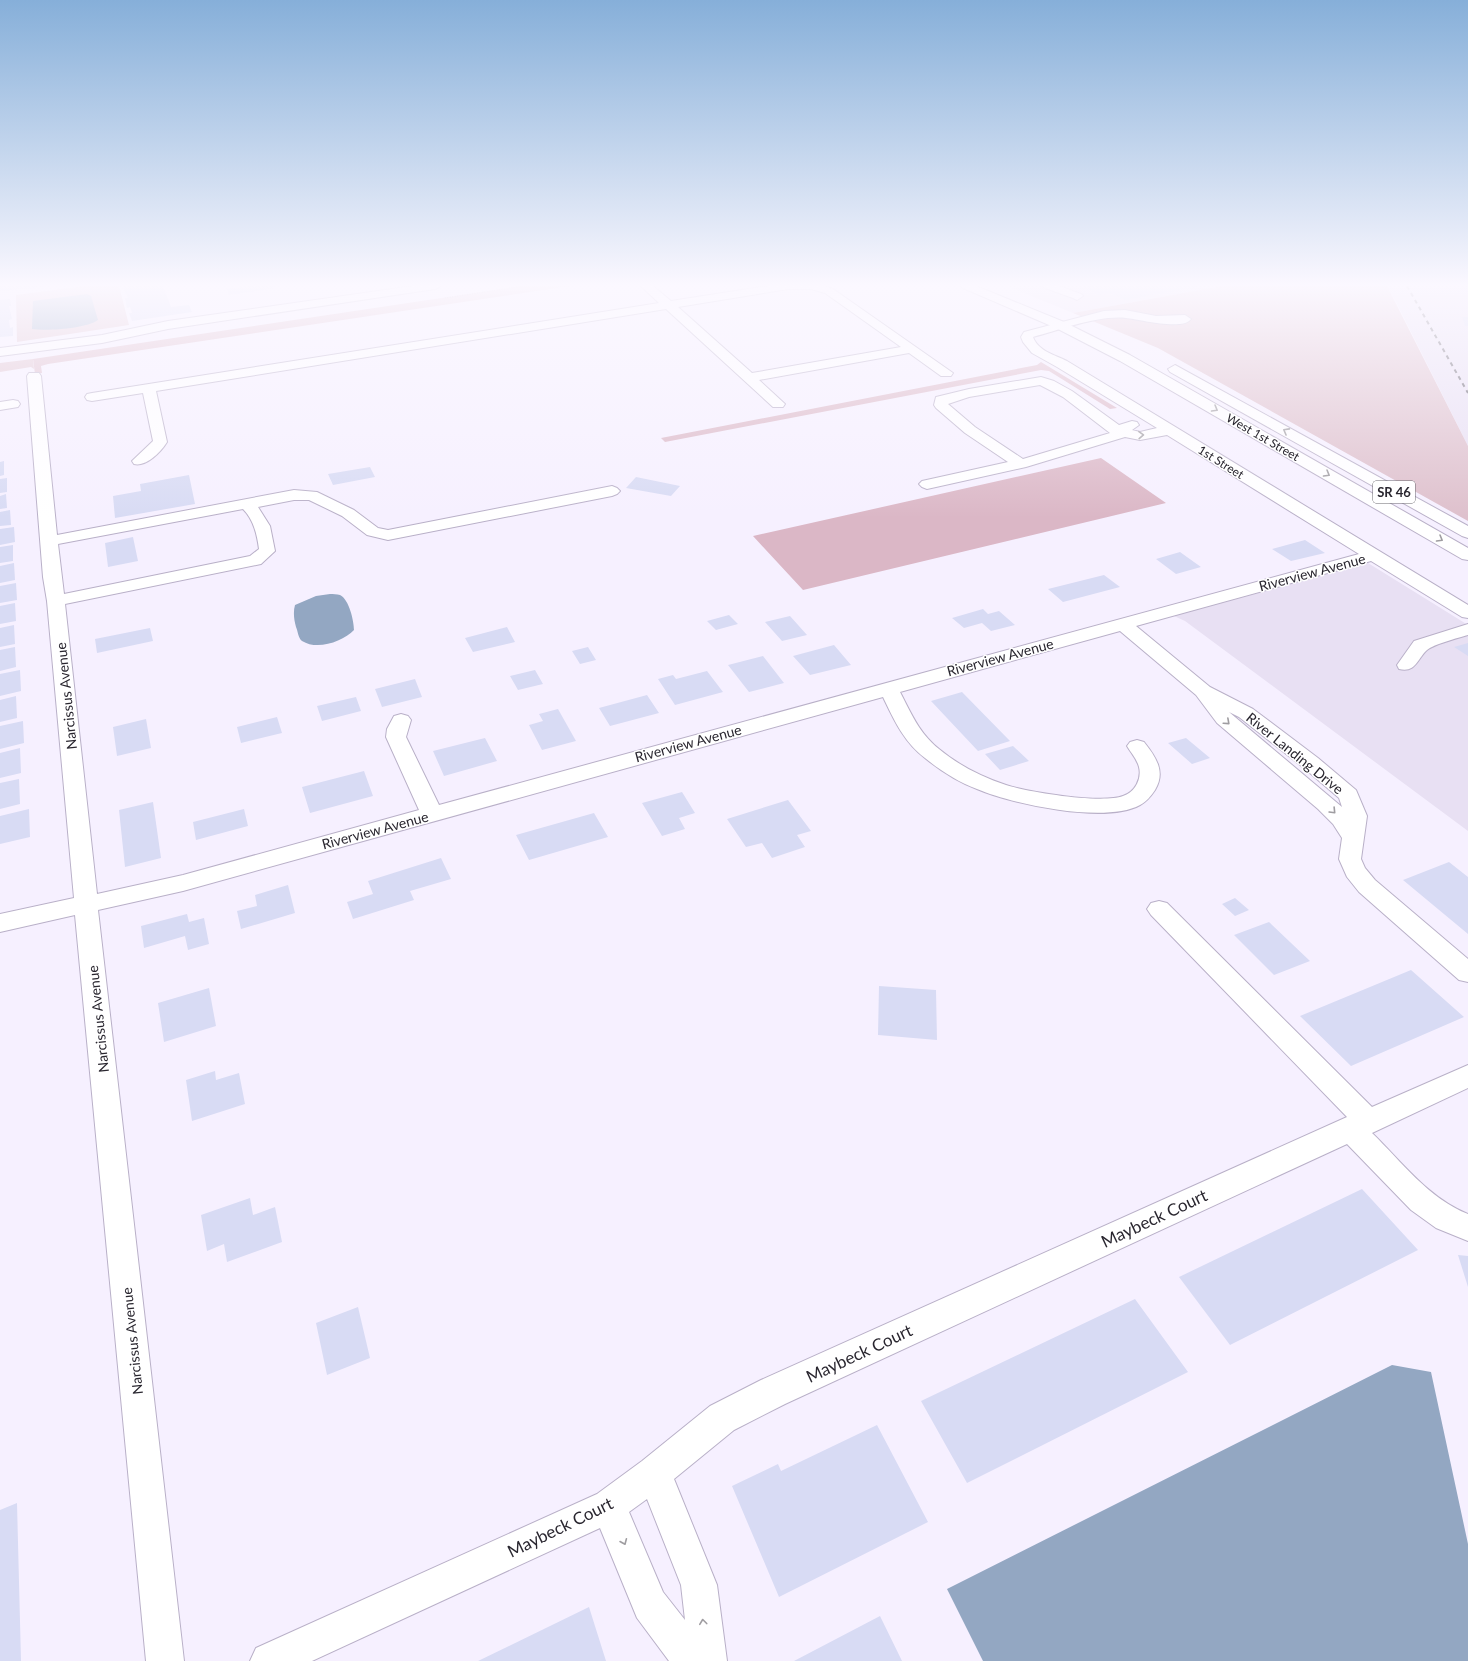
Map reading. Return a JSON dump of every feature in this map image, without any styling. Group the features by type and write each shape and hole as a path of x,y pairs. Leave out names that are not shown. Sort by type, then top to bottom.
{"street":[{"path":"92,397 303,364"},
{"path":"733,364 778,404"},
{"path":"749,378 830,364"},
{"path":"933,364 946,373"},
{"name":"1st Street","path":"1061,364 1468,613"},
{"name":"West 1st Street","path":"1136,364 1468,555"},
{"name":"West 1st Street","path":"1166,364 1468,533"},
{"name":"Narcissus Avenue","path":"34,376 50,541 52,577 56,601 165,1661"},
{"path":"1021,464 970,430 941,405 941,400 969,393 1041,381 1047,382 1121,434"},
{"path":"139,461 160,442 149,388"},
{"path":"1121,434 1125,427 1153,420"},
{"path":"927,484 1021,464 1121,434 1140,436 1170,430"},
{"path":"50,541 294,495 312,495 348,513 373,532 388,535 612,491"},
{"path":"56,601 255,560 267,551 266,535 255,512 247,504"},
{"name":"Riverview Avenue","path":"0,923 183,883 1373,555"},
{"name":"River Landing Drive","path":"1122,623 1203,691 1246,713 1311,763 1348,795 1356,816 1350,859 1355,871 1367,886 1468,973"},
{"path":"1406,665 1421,645 1468,629"},
{"path":"888,688 909,728 920,744 936,758 964,776 1009,793 1083,804 1119,804 1132,800 1142,793 1148,784 1151,773 1146,759 1136,746"},
{"name":"River Landing Drive","path":"1203,691 1224,719 1326,804 1341,819 1352,837"},
{"path":"401,720 396,729 396,737 432,814"},
{"path":"1287,771 1311,763"},
{"path":"1160,909 1358,1124 1421,1201 1446,1219 1468,1228"},
{"name":"Maybeck Court","path":"269,1661 609,1506 654,1473 728,1414 1358,1124 1468,1076"},
{"path":"654,1473 699,1586 708,1661"},
{"path":"609,1506 650,1605 692,1661"}],"shaded area":[{"path":"0,364 33,364 34,369 31,367 0,372"},
{"path":"34,364 51,364 41,366 42,373 35,374"},
{"path":"1044,364 1117,408 1110,409 1049,371 1041,370 665,442 661,438"},
{"path":"1186,364 1426,364 1468,446 1468,521"},
{"path":"1427,364 1468,364 1468,446"},
{"path":"1101,458 1166,503 803,590 753,536"},
{"path":"1368,563 1468,625 1468,831 1185,621 1174,616"}],"water":[{"path":"330,594 340,595 346,601 352,616 354,630 337,641 323,645 308,644 302,641 295,622 295,605 316,596"},
{"path":"1392,1365 1431,1372 1468,1544 1468,1661 983,1661 947,1589"}],"building":[{"path":"4,461 4,475 0,476 0,462"},
{"path":"370,467 375,477 333,485 328,474"},
{"path":"189,475 195,504 115,518 113,496 141,491 140,484"},
{"path":"636,477 680,486 671,496 626,488"},
{"path":"7,478 7,492 0,493 0,479"},
{"path":"6,494 7,508 0,509 0,496"},
{"path":"10,510 11,525 0,526 0,512"},
{"path":"14,527 15,542 0,545 0,529"},
{"path":"133,537 138,561 108,567 105,543"},
{"path":"1305,540 1325,553 1291,561 1272,549"},
{"path":"13,545 13,561 0,563 0,547"},
{"path":"1180,552 1201,567 1176,574 1156,559"},
{"path":"14,563 15,580 0,583 0,566"},
{"path":"1104,575 1120,587 1063,602 1048,589"},
{"path":"16,583 17,600 0,603 0,586"},
{"path":"15,603 16,621 0,624 0,606"},
{"path":"983,609 988,614 999,611 1015,625 991,631 982,623 964,628 952,618"},
{"path":"729,615 738,624 716,630 707,621"},
{"path":"790,616 807,635 782,641 765,622"},
{"path":"14,625 15,644 0,647 0,628"},
{"path":"507,627 515,642 473,652 465,638"},
{"path":"150,628 153,641 97,653 95,639"},
{"path":"1468,643 1468,656 1454,647"},
{"path":"834,645 851,665 810,675 793,656"},
{"path":"15,647 16,667 0,671 0,650"},
{"path":"588,647 596,660 580,664 572,651"},
{"path":"763,656 784,683 749,692 728,665"},
{"path":"20,670 21,691 0,696 0,674"},
{"path":"535,670 543,684 518,690 510,676"},
{"path":"707,671 723,692 675,705 658,679 673,675 676,679"},
{"path":"415,679 422,697 382,707 375,689"},
{"path":"962,692 1010,741 978,751 931,701"},
{"path":"647,695 659,713 610,726 599,708"},
{"path":"16,696 17,718 0,722 0,700"},
{"path":"356,697 361,711 322,721 317,706"},
{"path":"558,709 576,741 542,750 529,725 543,721 539,714"},
{"path":"277,717 282,733 241,743 237,727"},
{"path":"146,719 151,748 117,756 113,727"},
{"path":"23,721 24,743 0,749 0,726"},
{"path":"485,738 497,761 444,776 433,751"},
{"path":"1186,738 1210,758 1192,764 1168,743"},
{"path":"1013,746 1029,761 1000,770 985,754"},
{"path":"20,748 21,773 0,778 0,753"},
{"path":"364,771 373,796 310,813 302,787"},
{"path":"19,779 20,804 0,809 0,783"},
{"path":"682,792 695,813 679,818 685,829 662,836 642,803"},
{"path":"788,800 811,831 797,835 805,847 772,858 762,843 746,847 727,819"},
{"path":"153,802 161,858 125,867 119,810"},
{"path":"29,809 30,837 0,844 0,816"},
{"path":"244,809 248,826 196,840 193,822"},
{"path":"594,813 608,837 529,860 516,835"},
{"path":"441,858 451,879 410,891 414,900 353,919 347,902 373,894 368,881"},
{"path":"1449,862 1468,877 1468,934 1403,880"},
{"path":"288,885 295,913 241,929 237,911 257,906 255,895"},
{"path":"1235,898 1249,910 1235,916 1222,904"},
{"path":"187,914 189,922 204,918 209,944 188,950 185,936 144,948 141,926"},
{"path":"1269,922 1310,961 1274,975 1234,935"},
{"path":"1411,970 1464,1017 1351,1066 1300,1016"},
{"path":"879,986 936,990 937,1040 878,1035"},
{"path":"209,988 216,1026 164,1042 158,1003"},
{"path":"215,1071 216,1080 239,1073 245,1104 192,1121 186,1080"},
{"path":"1362,1189 1418,1250 1230,1345 1179,1277"},
{"path":"250,1198 253,1215 275,1207 282,1242 227,1262 224,1244 207,1251 201,1215"},
{"path":"1458,1255 1468,1256 1468,1287"},
{"path":"1135,1299 1188,1372 967,1483 921,1401"},
{"path":"358,1307 370,1358 327,1375 316,1323"},
{"path":"877,1425 928,1522 779,1597 732,1486 778,1464 781,1471"},
{"path":"17,1503 21,1661 0,1661 0,1510"},
{"path":"589,1607 606,1661 478,1661"},
{"path":"880,1616 902,1661 794,1661"}],"railway":[{"path":"1451,364 1468,393"}]}
